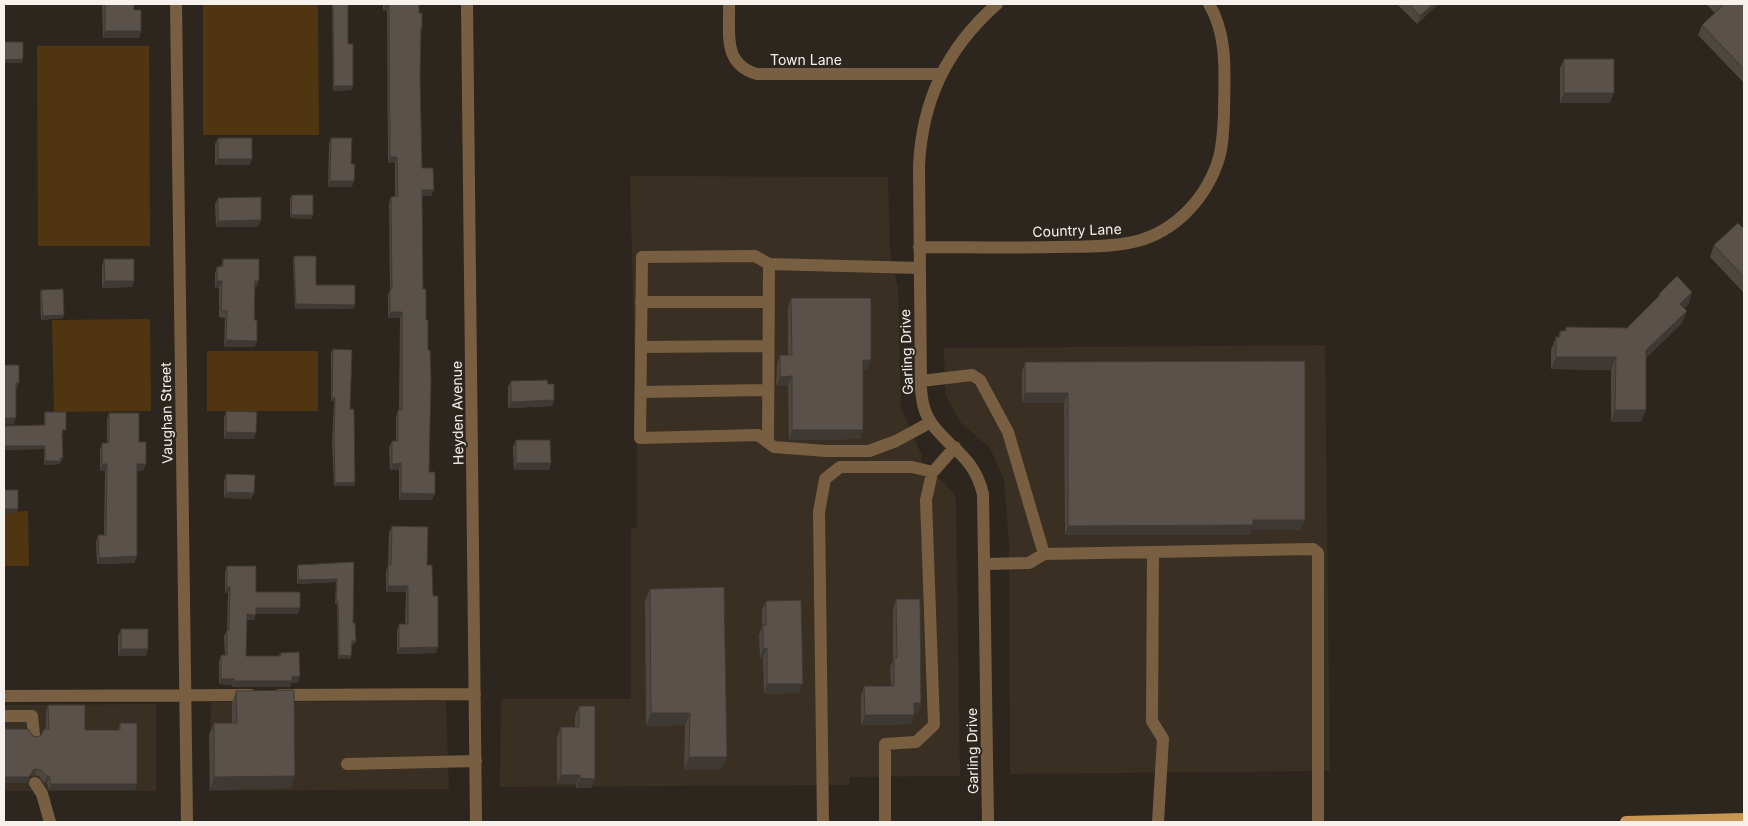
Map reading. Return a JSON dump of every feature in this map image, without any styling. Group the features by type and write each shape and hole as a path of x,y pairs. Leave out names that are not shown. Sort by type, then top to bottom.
{"main road":[{"path":"1626,822 1690,822 1744,819"}],"street":[{"name":"Vaughan Street","path":"176,4 186,822"},
{"name":"Heyden Avenue","path":"468,4 476,822"},
{"name":"Town Lane","path":"729,4 729,44 732,57 740,67 747,71 757,74 940,74"},
{"name":"Garling Drive","path":"988,822 983,494 979,479 972,466 936,430 923,405 919,247 920,145 926,111 947,61 997,4"},
{"name":"Country Lane","path":"919,247 1109,246 1130,243 1154,235 1177,221 1192,207 1208,186 1218,162 1223,136 1225,62 1220,29 1209,4"},
{"path":"920,268 769,264 755,256 642,257 640,438 763,439 774,447 826,451 869,451 896,441 931,422"},
{"path":"763,439 768,390 769,264"},
{"path":"641,302 768,302"},
{"path":"641,346 768,346"},
{"path":"921,381 972,375 980,380 1008,432 1044,554"},
{"path":"641,392 768,390"},
{"path":"885,822 885,744 916,742 934,725 926,500 933,472 955,448"},
{"path":"823,822 819,512 825,479 840,467 912,467 933,472"},
{"path":"984,564 1029,563 1044,554 1313,549 1318,553 1318,822"},
{"path":"1153,552 1152,721 1163,739 1158,822"},
{"path":"4,696 475,694"},
{"path":"4,716 32,716 34,735"},
{"path":"347,764 476,761"},
{"path":"35,783 42,794 50,822"}],"shaded area":[{"path":"203,4 318,4 319,135 203,135"},
{"path":"37,46 149,46 150,246 38,246"},
{"path":"630,176 888,177 890,252 898,288 901,408 922,456 921,461 953,492 956,500 960,776 850,777 849,785 500,787 501,699 631,699 631,529 637,528 637,462"},
{"path":"150,319 151,411 54,412 52,320"},
{"path":"1325,345 1330,771 1010,774 1009,542 1004,480 990,448 961,423 945,394 944,348"},
{"path":"207,351 318,351 318,411 207,411"},
{"path":"28,511 29,566 4,566 4,512"},
{"path":"446,701 449,789 209,791 211,702"},
{"path":"156,704 156,791 4,791 4,705"}],"building":[{"path":"105,4 134,4 134,10 141,10 141,31 105,31"},
{"path":"333,4 348,4 348,44 353,44 353,86 334,86"},
{"path":"385,4 419,4 419,13 422,13 420,79 422,168 433,168 434,190 422,190 423,289 426,289 426,320 428,320 431,380 429,472 435,472 435,494 401,493 401,463 392,464 392,441 398,441 398,410 402,410 402,312 390,312 390,289 392,289 391,197 398,196 397,157 390,157 389,5"},
{"path":"1409,4 1433,4 1420,16"},
{"path":"1719,4 1744,4 1744,69 1702,25 1722,6"},
{"path":"4,42 23,42 23,59 4,60"},
{"path":"1564,59 1614,59 1614,93 1564,93"},
{"path":"218,138 252,138 252,159 218,159"},
{"path":"331,138 352,138 351,164 355,164 354,181 330,181"},
{"path":"292,195 313,195 313,215 291,215"},
{"path":"261,197 261,220 218,221 218,198"},
{"path":"1738,223 1744,229 1744,277 1714,245"},
{"path":"294,256 316,256 316,285 355,285 355,305 296,304"},
{"path":"104,259 134,259 134,281 105,281"},
{"path":"223,259 259,259 259,281 255,281 254,320 257,320 257,341 226,340 227,311 221,310 222,281 217,281 217,267 223,266"},
{"path":"1677,276 1692,292 1680,304 1687,311 1646,350 1646,410 1615,410 1616,357 1556,357 1556,337 1560,337 1560,331 1566,331 1566,327 1627,328"},
{"path":"63,289 64,315 43,316 41,290"},
{"path":"791,298 871,298 871,360 863,360 863,430 792,430 792,376 780,377 780,355 792,355"},
{"path":"333,349 352,350 350,409 354,409 355,482 335,483 335,398 332,398"},
{"path":"1305,361 1305,520 1253,520 1253,525 1068,526 1068,393 1025,393 1025,362"},
{"path":"4,365 19,365 19,383 16,383 16,418 4,418"},
{"path":"547,380 548,384 554,384 554,400 511,402 511,381"},
{"path":"226,411 257,412 256,433 226,432"},
{"path":"45,412 66,412 66,430 62,430 63,458 60,458 61,461 45,461 45,446 4,446 4,426 45,425"},
{"path":"109,413 139,413 139,442 146,442 146,464 137,464 137,556 99,558 98,535 106,535 107,464 102,464 102,443 109,443"},
{"path":"516,440 550,440 551,463 516,463"},
{"path":"226,474 255,475 254,493 226,492"},
{"path":"4,490 18,490 18,509 4,509"},
{"path":"392,526 428,527 427,565 432,565 433,596 438,596 438,647 399,648 399,624 408,624 408,586 388,586 388,565 391,565"},
{"path":"354,562 353,623 355,623 356,641 352,641 351,656 339,655 338,601 336,601 337,579 299,580 298,565"},
{"path":"227,566 256,566 256,592 300,592 300,608 256,608 256,615 247,614 246,656 281,656 280,653 299,652 300,676 292,677 292,681 234,681 234,679 221,679 221,655 227,655 227,630 229,630 230,587 227,587"},
{"path":"724,587 727,757 689,757 690,713 651,713 650,589"},
{"path":"896,599 920,599 921,703 914,703 914,715 865,715 864,686 894,686 894,658 897,658"},
{"path":"801,600 803,684 767,684 767,648 763,649 766,601"},
{"path":"121,629 148,629 148,649 121,649"},
{"path":"294,690 295,776 214,777 214,723 237,723 236,691"},
{"path":"48,705 85,705 85,730 120,730 120,723 137,723 137,784 51,784 49,776 37,769 33,770 29,777 4,777 4,729 28,729 33,736 38,737 44,729 49,729"},
{"path":"579,706 595,706 595,779 580,778 580,775 561,775 561,727 579,727"}]}
